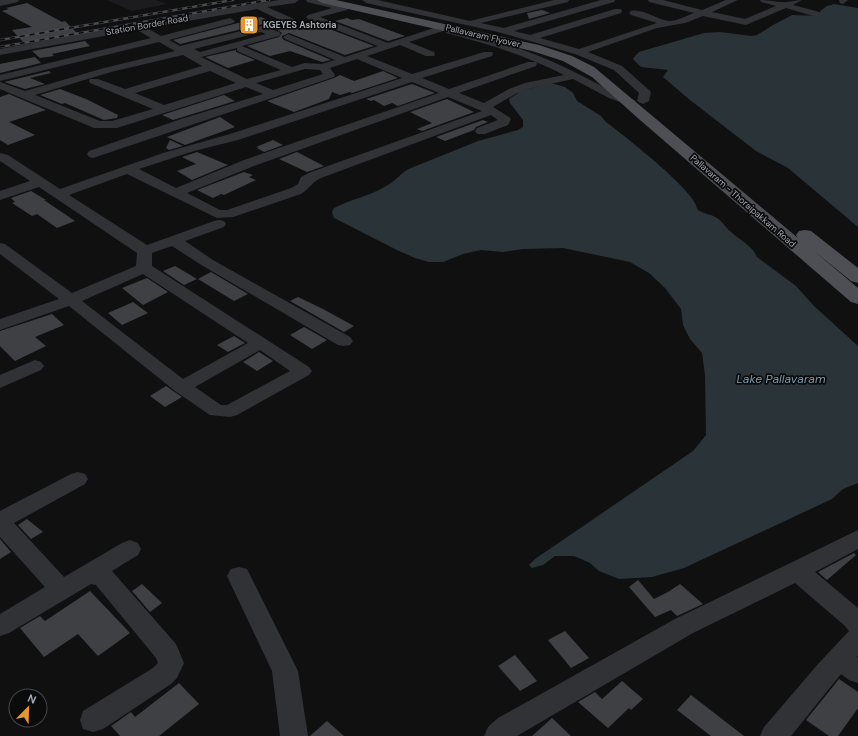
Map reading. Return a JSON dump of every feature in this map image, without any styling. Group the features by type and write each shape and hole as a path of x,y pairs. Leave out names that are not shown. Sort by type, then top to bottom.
{"main road":[{"name":"Pallavaram Flyover","path":"322,0 535,48 604,73"},
{"name":"Pallavaram Flyover","path":"341,4 560,50 598,64 604,73 637,101"},
{"name":"Pallavaram - Thoraipakkam Road","path":"637,101 652,111 858,277"},
{"name":"Pallavaram - Thoraipakkam Road","path":"637,101 858,298"}],"street":[{"path":"0,3 15,0"},
{"name":"Station Border Road","path":"0,52 136,26 295,0"},
{"path":"310,0 341,4 481,40 532,57 574,76 614,97 637,101 645,92 618,68 579,52 503,31 366,0"},
{"path":"470,23 565,0"},
{"path":"594,0 608,1"},
{"path":"652,0 746,22 798,0"},
{"path":"579,52 655,26 682,21 734,0"},
{"path":"764,0 820,15"},
{"path":"503,31 608,1"},
{"path":"644,10 662,2"},
{"path":"683,8 697,3"},
{"path":"341,4 311,17 388,46"},
{"path":"23,95 230,36 291,21 257,6"},
{"path":"531,38 618,11"},
{"path":"270,12 162,38 211,67 273,94"},
{"path":"634,13 668,23"},
{"path":"136,26 159,39 198,55 276,34 261,29"},
{"path":"209,26 230,36"},
{"path":"3,89 23,95 98,125 105,126 305,66 323,67 440,29"},
{"path":"288,36 344,60"},
{"path":"0,78 159,39"},
{"path":"400,42 430,54"},
{"path":"597,46 615,52"},
{"path":"241,49 291,70"},
{"path":"101,54 124,66"},
{"path":"59,194 206,142 234,137 488,54"},
{"path":"358,56 449,92 488,109 505,120 504,122 481,131"},
{"path":"176,193 249,163 532,64"},
{"path":"124,93 211,67"},
{"path":"94,154 185,122 330,75 323,67"},
{"path":"128,169 217,214 228,214 296,191 304,186 306,180 316,175 488,109 513,91 529,85 574,76"},
{"path":"94,81 164,108"},
{"path":"0,157 4,158 145,251"},
{"path":"0,196 41,182"},
{"path":"145,251 219,224"},
{"path":"174,240 208,263 344,341"},
{"path":"0,247 71,300 182,387 218,411 230,411 303,371 144,268"},
{"path":"144,268 145,251"},
{"path":"0,325 71,300 144,268"},
{"path":"182,387 260,343"},
{"path":"0,382 35,366"},
{"path":"62,590 0,522 78,479"},
{"path":"498,736 508,727 684,626 797,571 858,538"},
{"path":"0,626 130,549"},
{"path":"797,571 854,619 858,625"},
{"path":"88,574 104,578 167,652 171,663 168,670 162,676 93,720"},
{"path":"239,576 285,671 292,735"},
{"path":"774,736 848,665 858,638"}],"shaded area":[{"path":"107,0 156,0 167,4 132,11"}],"water":[{"path":"834,4 858,8 858,227 788,168 756,151 690,100 663,77 668,70 641,67 633,59 639,52 704,33 720,32 751,36 757,35 792,15 820,16 822,15 820,11 827,6"},
{"name":"Lake Pallavaram","path":"551,83 565,87 573,93 577,101 601,116 606,122 658,164 685,190 694,201 697,209 719,220 749,246 757,257 796,286 814,306 858,346 858,483 843,489 832,499 684,568 652,577 619,579 599,571 590,563 574,556 555,556 543,565 532,568 529,565 535,559 693,451 706,435 705,375 702,353 690,339 683,325 681,309 665,288 649,273 630,262 563,248 523,249 503,252 481,250 463,254 443,262 429,262 399,251 334,218 332,212 334,208 340,205 367,195 390,184 411,168 478,141 518,130 523,127 523,120 510,103 509,99 521,91"}],"building":[{"path":"27,3 62,22 65,21 77,33 24,43 12,30 32,27 2,11 9,9 6,8"},
{"path":"542,10 550,13 529,19 527,13"},
{"path":"261,17 272,22 180,44 173,40"},
{"path":"347,18 352,20 359,19 405,36 388,41 335,21"},
{"path":"319,25 374,46 345,55 289,33 282,36 284,40 331,60 322,62 290,51 270,56 247,46 279,37 282,33 276,29 294,27 300,30"},
{"path":"85,41 90,46 52,54 54,56 40,58 32,51"},
{"path":"236,50 236,52 255,60 228,68 205,57"},
{"path":"35,57 41,63 0,73 0,64"},
{"path":"49,71 51,73 30,78 45,84 25,89 4,82"},
{"path":"383,71 398,78 352,93 350,92 340,95 332,92 329,99 294,112 267,101 340,75 354,81"},
{"path":"412,84 435,93 398,106 392,103 384,106 374,100 371,101 366,99"},
{"path":"60,89 86,99 118,115 117,118 104,120 65,103 62,104 40,95"},
{"path":"9,94 46,110 9,122 35,135 8,145 0,140 0,97"},
{"path":"224,95 235,101 173,120 162,115"},
{"path":"447,99 474,112 422,131 417,129 432,123 410,112"},
{"path":"220,117 235,127 185,145 167,137"},
{"path":"483,120 488,122 476,127 474,130 445,141 436,137"},
{"path":"170,140 183,146 169,150 166,148"},
{"path":"273,140 283,145 264,152 256,147"},
{"path":"197,152 228,165 192,180 177,171 196,164 182,157"},
{"path":"297,152 324,166 307,172 279,159"},
{"path":"244,172 253,175 249,177 256,180 224,195 221,194 213,198 197,190"},
{"path":"31,191 75,221 57,228 37,214 32,216 12,203 15,202 11,198"},
{"path":"175,266 197,279 184,285 163,271"},
{"path":"211,272 248,294 234,301 198,279"},
{"path":"147,278 168,292 143,305 122,288"},
{"path":"298,297 354,326 344,332 290,301"},
{"path":"133,302 148,313 122,325 108,313"},
{"path":"52,314 64,325 35,337 46,346 15,361 0,346 0,331"},
{"path":"304,327 327,340 312,349 290,335"},
{"path":"234,336 245,343 228,352 217,345"},
{"path":"259,352 273,361 257,371 243,362"},
{"path":"166,386 182,397 165,407 150,396"},
{"path":"27,519 43,532 31,539 18,525"},
{"path":"0,539 11,552 0,559"},
{"path":"854,553 856,555 827,580 818,572"},
{"path":"638,580 654,599 680,584 703,604 677,616 671,610 655,617 629,587"},
{"path":"142,584 162,603 150,612 132,591"},
{"path":"90,591 130,633 98,656 78,634 44,657 20,628 40,616 45,621"},
{"path":"565,631 589,658 571,668 548,640"},
{"path":"515,655 537,681 520,691 498,666"},
{"path":"839,679 858,692 858,708 838,736 829,736 806,720"},
{"path":"622,681 643,699 631,710 629,708 608,728 578,702 595,692 602,699"},
{"path":"179,683 199,704 159,736 120,736 111,726 131,712 135,717"},
{"path":"691,695 744,736 711,736 677,710"},
{"path":"552,718 571,736 532,736"},
{"path":"327,721 344,736 310,736"}],"railway":[{"path":"0,40 233,0"},
{"path":"0,47 269,0"}],"place":[{"name":"KGEYES Ashtoria","path":"249,25"}]}
